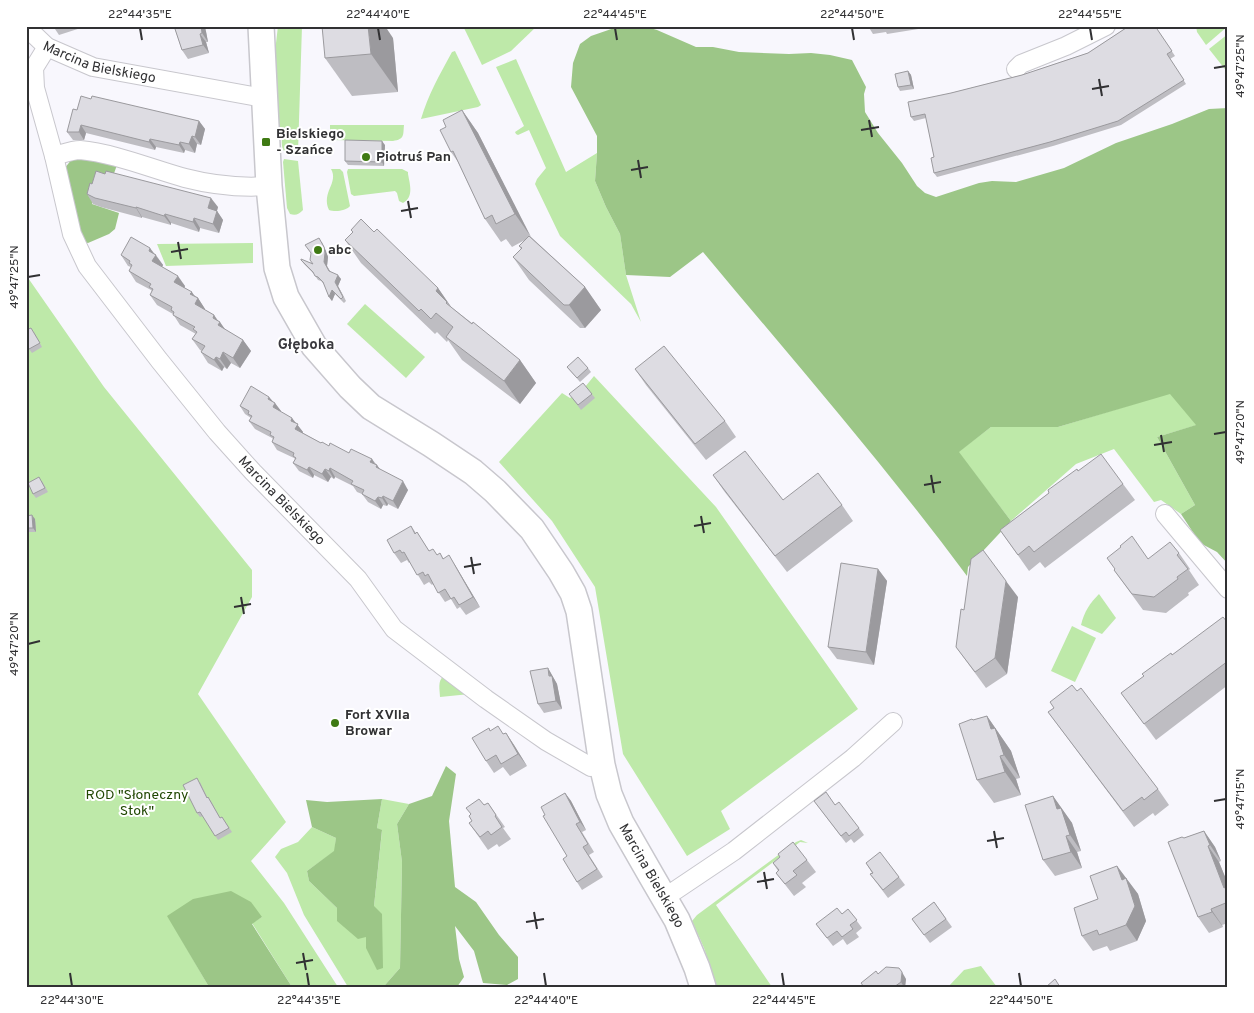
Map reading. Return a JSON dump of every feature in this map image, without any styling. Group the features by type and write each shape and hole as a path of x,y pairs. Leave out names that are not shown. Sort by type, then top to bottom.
{"street":[{"name":"Marcina Bielskiego","path":"261,26 269,186 277,268 286,297 314,346 350,387 371,407 459,462 495,491 532,529 561,572 572,593 578,611 602,765 609,794 621,823 678,920 703,987"},
{"path":"1016,69 1021,64 1066,46 1106,26"},
{"path":"26,27 47,47"},
{"name":"Marcina Bielskiego","path":"264,98 93,67 47,47 34,68 35,88 54,156 72,234 87,266 217,432 253,472 358,579 394,629 486,699 546,741 591,767 602,765"},
{"path":"54,156 78,150 108,156 204,183 226,186 269,186"},
{"path":"1165,514 1228,590"},
{"path":"664,898 734,851 853,758 893,722"}],"green space":[{"path":"278,26 302,26 298,152 284,151 282,133 279,127 274,60"},
{"path":"463,26 537,26 511,51 482,65"},
{"path":"620,26 643,26 696,47 713,47 739,52 811,53 852,60 866,87 864,94 865,112 917,186 925,193 936,197 979,183 992,181 1016,182 1064,168 1116,143 1209,109 1228,108 1228,564 1217,552 1200,543 1181,514 1195,505 1157,437 1196,425 1170,394 1058,427 991,427 959,452 1011,521 968,567 967,576 870,452 703,252 670,277 626,275 620,234 595,181 597,136 571,87 573,63 580,44 591,36"},
{"path":"1196,26 1228,26 1206,45 1197,32"},
{"path":"1228,34 1228,73 1209,49"},
{"path":"455,51 481,105 421,119 435,85 452,52"},
{"path":"516,59 566,172 597,153 595,181 620,234 626,275 641,322 631,304 560,236 535,184 546,168 529,130 518,135 515,132 524,126 496,67"},
{"path":"330,125 404,125 401,138 393,141 330,140"},
{"path":"78,157 117,165 112,179 101,176 92,204 119,213 115,229 109,234 88,243 81,241 64,169 72,159"},
{"path":"284,159 298,161 303,210 296,215 290,214 287,208"},
{"path":"331,169 340,169 343,172 350,206 343,210 329,210 327,204 328,193 333,179"},
{"path":"348,169 402,169 408,172 409,197 403,203 399,201 395,191 354,196 351,194"},
{"path":"253,243 253,263 166,266 157,244"},
{"name":"ROD \"Słoneczny Stok\"","path":"26,275 104,387 252,570 252,597 198,694 286,822 251,861 284,903 338,987 292,987 252,923 262,917 168,916 209,987 26,987"},
{"path":"365,304 425,357 406,378 347,324"},
{"path":"594,376 716,507 858,709 721,811 730,829 687,856 623,754 595,587 552,521 499,462 562,393 570,398 585,387"},
{"path":"1170,393 1197,425 1157,437 1195,505 1181,514 1161,500 1154,502 1114,449 1076,464 1011,521 958,452 991,427 1058,427"},
{"path":"1099,594 1116,618 1102,634 1081,625 1088,608"},
{"path":"1072,626 1096,638 1075,682 1051,671"},
{"path":"444,676 470,694 440,697 440,683"},
{"path":"446,766 456,774 449,821 455,887 476,902 499,935 518,957 518,979 507,985 483,983 474,951 455,926 459,959 464,977 457,987 385,987 400,968 402,862 397,824 409,804 432,796"},
{"path":"382,799 409,804 397,824 402,862 400,968 385,987 348,987 304,915 287,873 275,857 281,849 298,842 312,827 336,838 335,851 307,871 309,881 337,908 374,906 382,831 377,828"},
{"path":"382,799 377,828 382,830 374,906 382,914 383,968 377,970 366,948 366,937 358,939 337,921 337,908 309,881 307,871 334,851 336,838 312,827 306,800 327,802"},
{"path":"801,840 808,843 800,842 716,905 772,987 717,987 704,948 692,921 697,915"},
{"path":"231,891 251,902 262,917 252,924 292,987 209,987 167,916 193,899"},
{"path":"981,966 997,987 948,987 964,970"}],"building":[{"path":"174,26 201,26 202,33 200,34 203,45 182,50"},
{"path":"322,26 368,26 371,54 325,58"},
{"path":"1129,26 1155,26 1172,51 1167,54 1184,80 1118,121 1050,142 934,173 931,158 934,157 925,114 911,117 908,102 1022,75 1088,53"},
{"path":"908,71 911,85 898,87 895,74"},
{"path":"81,96 91,99 92,96 199,121 195,137 192,136 189,144 180,142 179,145 150,139 149,142 81,125 79,132 67,132 73,109 77,110"},
{"path":"462,110 515,214 496,224 492,215 485,219 453,151 451,152 440,130 446,127 443,120"},
{"name":"Piotruś Pan","path":"345,140 382,141 382,162 345,161"},
{"path":"96,171 105,174 106,171 211,198 208,208 217,211 213,224 194,218 193,222 165,214 164,216 136,207 95,198 87,194"},
{"path":"361,219 374,232 377,229 438,288 436,291 446,303 520,360 504,381 446,337 453,327 436,313 431,319 421,309 419,311 345,240 353,232 351,230"},
{"path":"529,236 585,287 569,305 564,305 513,257 522,248 519,246"},
{"path":"131,237 150,248 149,251 156,255 152,261 178,276 174,282 192,292 190,294 198,298 195,304 214,315 213,318 220,322 218,325 243,340 233,358 223,352 220,359 216,357 214,360 201,352 205,346 192,339 197,332 193,329 195,327 173,315 172,307 150,295 153,289 149,287 151,284 129,271 132,265 129,263 130,261 121,255"},
{"path":"319,238 324,247 324,262 329,271 338,275 335,282 343,297 341,299 332,290 329,297 323,282 301,260 313,264 310,260 311,253 305,245"},
{"path":"31,328 40,343 29,349 26,344 26,330"},
{"path":"664,346 725,421 695,444 635,369"},
{"path":"578,357 588,368 577,378 567,367"},
{"path":"583,383 592,394 578,405 569,394"},
{"path":"251,386 269,397 268,399 275,403 273,407 292,418 291,421 298,424 295,429 321,443 329,446 330,443 349,453 351,449 372,459 370,462 377,465 376,467 403,481 393,501 383,496 382,498 378,497 375,501 362,494 364,490 351,484 353,481 330,468 329,471 325,469 322,474 309,467 307,470 293,463 296,458 293,456 294,453 272,442 274,437 270,435 271,432 249,421 252,416 248,414 249,411 240,406"},
{"path":"745,451 783,500 818,473 842,505 775,556 713,475"},
{"path":"1101,454 1123,484 1034,552 1029,546 1018,555 1000,530 1049,493 1048,490"},
{"path":"39,477 45,488 33,494 28,483"},
{"path":"32,515 33,528 26,528 26,516"},
{"path":"411,526 429,551 433,549 437,555 440,553 443,559 449,555 473,597 459,605 454,597 451,599 445,589 438,593 428,574 425,576 423,572 417,575 404,552 402,553 400,550 394,553 387,540"},
{"path":"1132,536 1148,559 1170,542 1188,569 1154,597 1132,594 1107,558"},
{"path":"983,550 1006,581 995,658 975,672 956,647 961,609 964,610 971,559"},
{"path":"841,563 878,569 866,652 828,647"},
{"path":"1223,617 1228,623 1228,661 1144,724 1121,693 1144,676 1142,674 1171,653 1172,655"},
{"path":"548,668 549,676 552,676 556,701 538,704 530,671"},
{"path":"1072,685 1077,691 1081,688 1158,789 1144,800 1142,797 1123,811 1048,712 1054,708 1050,702"},
{"path":"987,716 991,729 995,728 1004,755 1000,756 1005,772 977,780 959,724"},
{"path":"498,726 503,734 506,733 518,754 501,764 496,755 486,761 472,738 489,728 490,731"},
{"path":"197,778 207,798 229,828 215,836 200,812 197,813 183,785"},
{"path":"826,792 835,805 839,802 859,828 849,836 846,832 841,836 814,801"},
{"path":"565,793 580,822 576,824 588,844 583,847 597,869 577,882 563,859 567,856 543,816 545,815 541,807"},
{"path":"1053,796 1057,809 1061,808 1070,835 1066,836 1071,852 1043,860 1025,805"},
{"path":"479,799 484,805 488,803 502,827 491,835 488,831 480,837 469,823 472,821 469,816 471,814 466,808"},
{"path":"1204,831 1224,888 1226,887 1228,891 1228,902 1211,909 1212,912 1198,917 1168,842"},
{"path":"793,842 807,860 793,871 797,875 785,884 776,873 779,870 773,863 780,857 778,854"},
{"path":"880,852 899,877 883,890 870,874 873,873 866,863"},
{"path":"1117,866 1122,880 1126,878 1135,906 1126,925 1099,935 1097,930 1082,936 1074,908 1098,899 1090,876"},
{"path":"934,902 946,919 924,935 912,919"},
{"path":"837,908 842,914 848,909 857,920 850,925 853,929 842,937 837,931 827,938 816,924"},
{"path":"886,967 899,968 902,972 901,982 894,987 864,987 861,983 876,971 878,974"},
{"path":"1055,979 1060,987 1046,987"}],"place":[{"name":"Bielskiego - Szańce","path":"266,142"},
{"name":"Piotruś Pan","path":"366,157"},
{"name":"abc","path":"318,250"},
{"name":"Fort XVIIa Browar","path":"335,723"}],"district":[{"name":"Głęboka","path":"306,345"}]}
